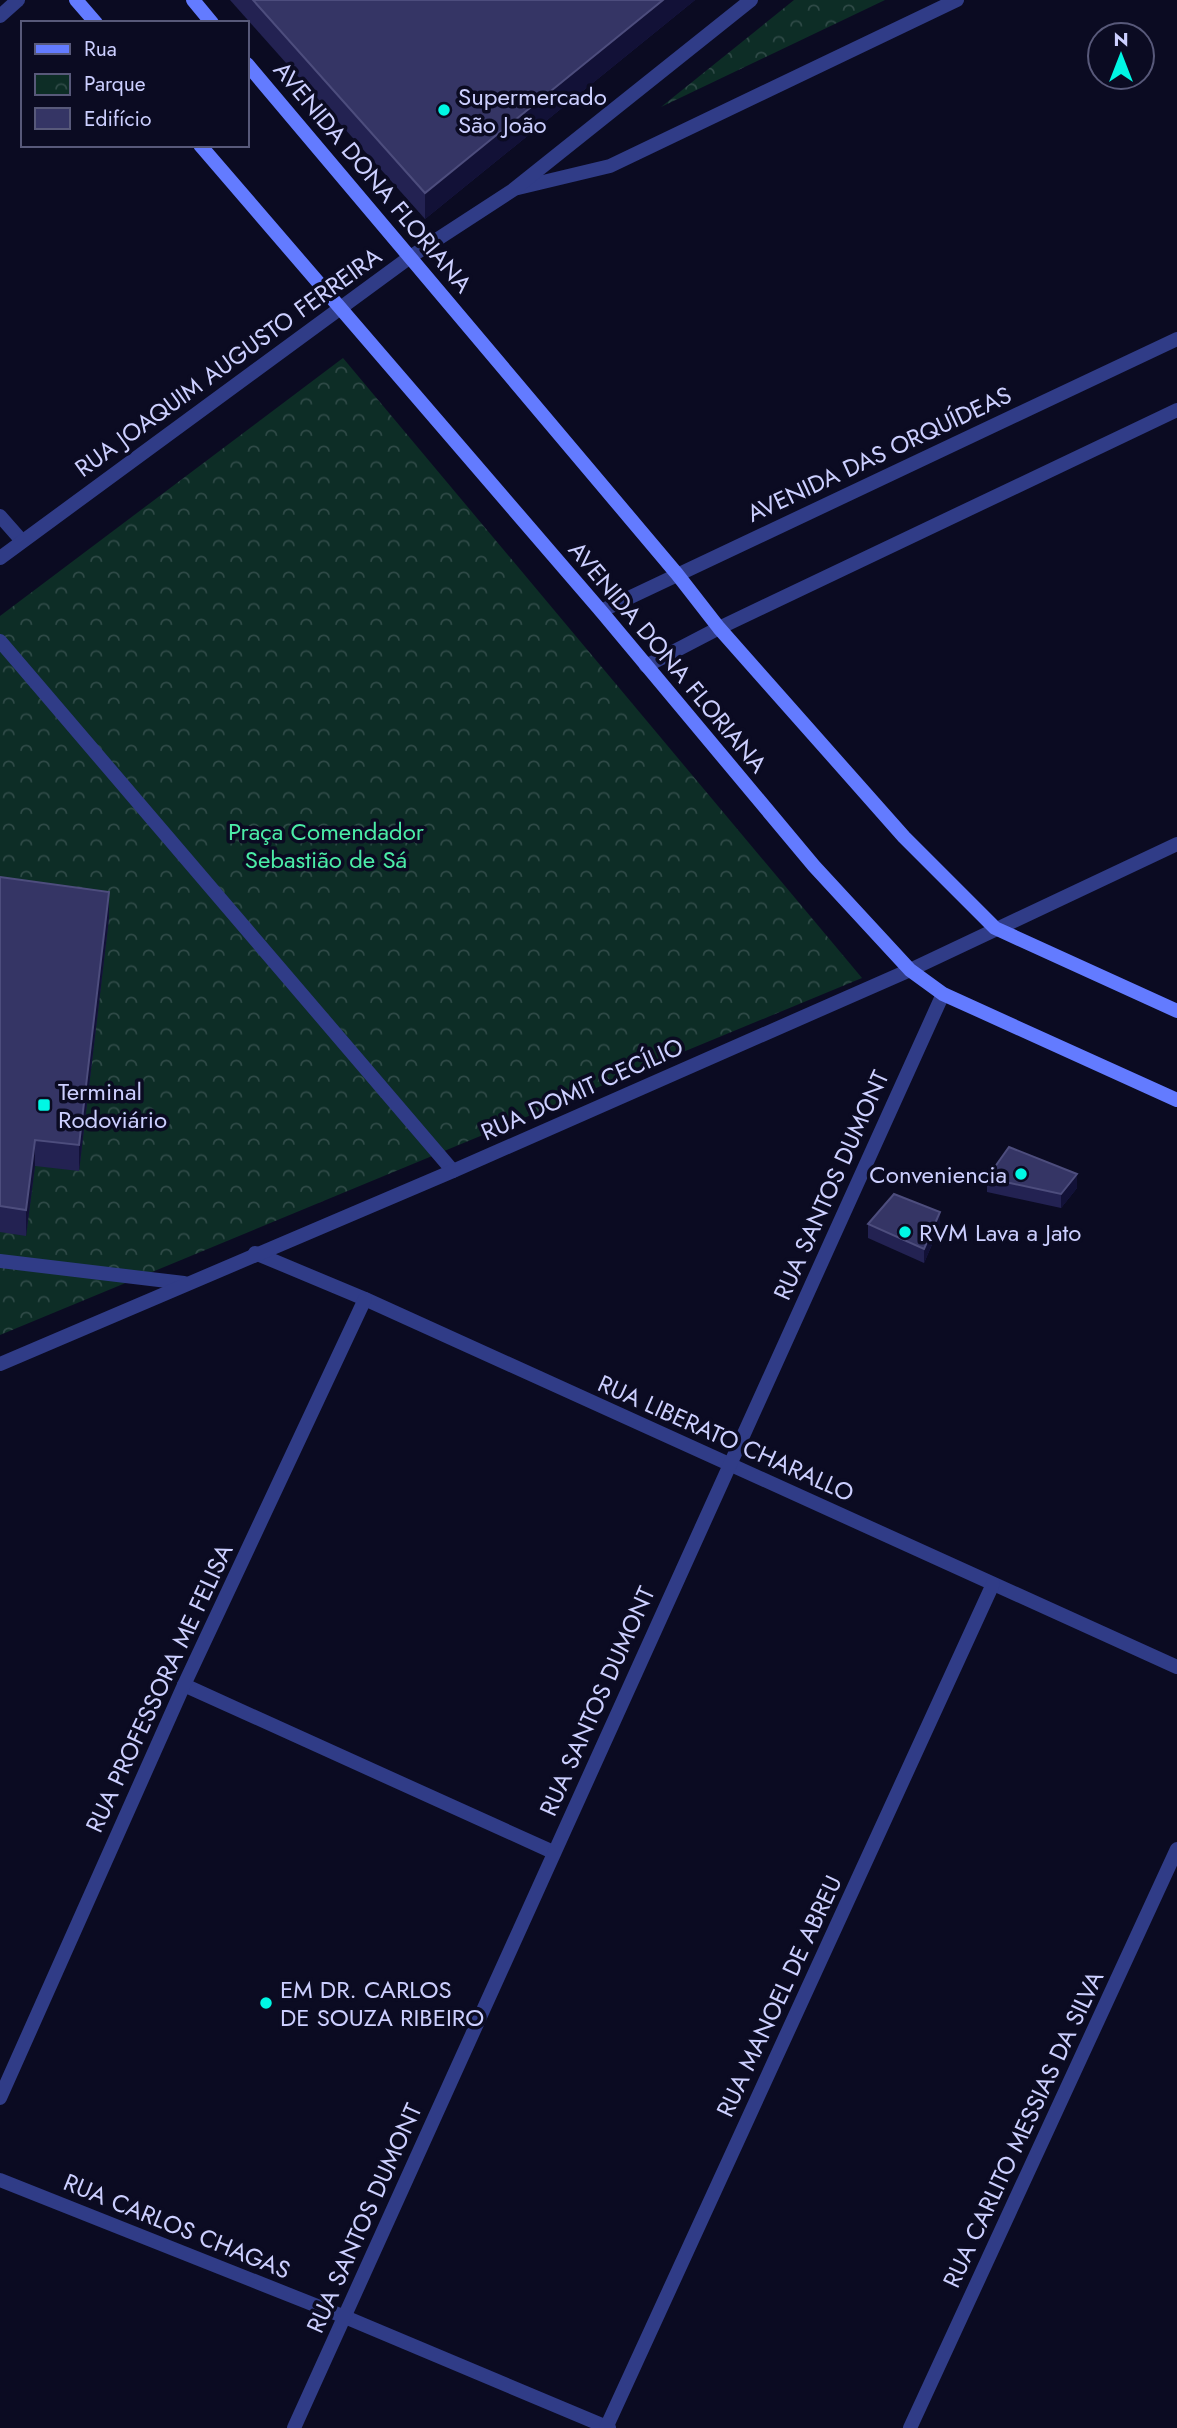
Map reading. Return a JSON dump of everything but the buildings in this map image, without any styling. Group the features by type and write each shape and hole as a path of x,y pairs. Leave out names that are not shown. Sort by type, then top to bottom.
{"main road":[{"path":"76,0 94,21"},
{"path":"193,0 210,21"},
{"name":"AVENIDA DONA FLORIANA","path":"248,65 677,574 719,628 904,837 995,928 1177,1011"},
{"name":"AVENIDA DONA FLORIANA","path":"202,147 601,611 814,866 910,970 943,994 1177,1100"}],"street":[{"path":"0,16 18,0"},
{"name":"RUA JOAQUIM AUGUSTO FERREIRA","path":"0,558 410,257 513,190 751,0"},
{"path":"513,190 610,166 957,0"},
{"name":"AVENIDA DAS ORQUÍDEAS","path":"601,611 1177,339"},
{"path":"646,666 719,628 1177,410"},
{"path":"0,516 22,541"},
{"path":"0,641 453,1171"},
{"name":"RUA DOMIT CECÍLIO","path":"0,1364 184,1283 453,1171 910,970 1177,844"},
{"name":"RUA SANTOS DUMONT","path":"294,2428 943,994"},
{"name":"RUA LIBERATO CHARALLO","path":"256,1253 365,1298 1177,1667"},
{"path":"0,1261 184,1283"},
{"name":"RUA PROFESSORA ME FELISA","path":"0,2098 184,1685 365,1298"},
{"name":"RUA MANOEL DE ABREU","path":"607,2428 993,1584"},
{"path":"184,1685 553,1852"},
{"name":"RUA CARLITO MESSIAS DA SILVA","path":"910,2428 1177,1849"},
{"name":"RUA CARLOS CHAGAS","path":"0,2180 345,2317 607,2428"}],"green space":[{"path":"794,0 885,0 661,107"},
{"name":"Praça Comendador Sebastião de Sá","path":"343,358 862,978 0,1335 0,616"}],"place":[{"name":"Supermercado São João","path":"444,110"},
{"name":"Terminal Rodoviário","path":"44,1105"},
{"name":"Conveniencia","path":"1021,1174"},
{"name":"RVM Lava a Jato","path":"905,1232"},
{"name":"EM DR. CARLOS DE SOUZA RIBEIRO","path":"266,2003"}]}
